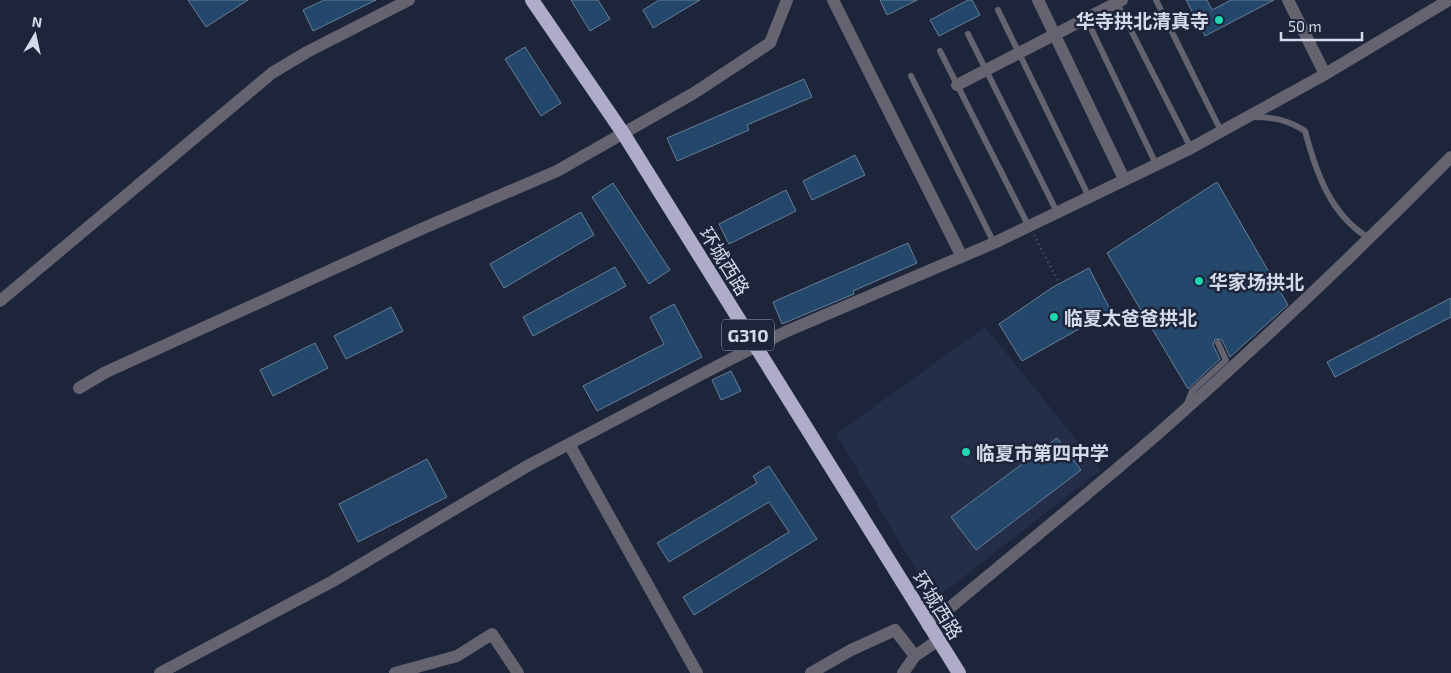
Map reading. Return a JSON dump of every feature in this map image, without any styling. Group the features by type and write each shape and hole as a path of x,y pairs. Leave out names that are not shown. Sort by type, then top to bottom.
{"highway":[{"name":"环城西路","path":"532,0 623,133 958,673"}],"street":[{"path":"0,302 272,72 306,52 409,0"},
{"path":"79,388 106,372 275,294 557,170 694,93 770,43 787,0"},
{"path":"833,0 962,257"},
{"path":"1038,0 1124,179"},
{"path":"1288,0 1325,74"},
{"path":"160,673 333,580 529,465 569,444 785,332 994,243 1191,148 1325,74 1449,0"},
{"path":"957,85 1120,1"},
{"path":"928,626 1184,409 1369,238 1451,157"},
{"path":"569,444 697,673"},
{"path":"811,673 850,650 895,630 914,656"},
{"path":"395,673 457,656 492,634 518,673"},
{"path":"902,673 914,656 937,641"}],"lane":[{"path":"1156,0 1221,131"},
{"path":"1120,1 1191,148"},
{"path":"998,10 1088,197"},
{"path":"1086,18 1156,164"},
{"path":"968,34 1057,212"},
{"path":"940,51 1029,227"},
{"path":"911,76 994,243"},
{"path":"1246,118 1269,117 1291,122 1305,131 1316,168 1332,205 1359,232 1369,238"},
{"path":"1184,409 1192,391 1226,360 1218,343"}],"path":[{"path":"1029,227 1059,284"}],"shaded area":[{"name":"临夏市第四中学","path":"985,327 1101,470 934,600 836,434"}],"building":[{"path":"188,0 248,0 206,27"},
{"path":"324,0 376,0 313,31 303,10"},
{"path":"571,0 598,0 610,19 590,31"},
{"path":"659,0 700,0 653,28 643,10"},
{"path":"880,0 917,0 887,15"},
{"path":"968,0 972,0 980,15 939,36 930,20"},
{"name":"华寺拱北清真寺","path":"1186,0 1207,0 1212,10 1231,0 1274,0 1205,36"},
{"path":"525,47 561,103 541,116 505,59"},
{"path":"804,79 812,97 747,125 749,130 677,161 667,138"},
{"path":"855,155 865,175 812,200 803,181"},
{"name":"华家场拱北","path":"1217,182 1288,305 1230,357 1222,340 1215,339 1213,345 1220,359 1188,389 1107,253"},
{"path":"613,183 670,270 649,284 592,197"},
{"path":"786,190 796,211 729,244 719,224"},
{"path":"581,212 594,235 504,288 490,264"},
{"path":"908,243 917,263 853,291 854,294 782,324 773,302"},
{"path":"615,267 626,286 533,336 523,317"},
{"name":"临夏太爸爸拱北","path":"1089,268 1111,311 1022,361 999,324 1053,287"},
{"path":"1451,298 1451,317 1335,377 1327,362"},
{"path":"674,304 702,357 597,411 583,386 664,344 650,317"},
{"path":"391,307 403,331 346,359 334,336"},
{"path":"315,343 328,368 273,396 260,370"},
{"path":"731,371 741,391 721,400 712,380"},
{"path":"1057,438 1081,470 976,550 951,517"},
{"path":"427,459 447,497 358,542 339,504"},
{"path":"769,466 817,539 694,615 683,597 789,532 769,502 669,562 657,543 757,483 753,476"}],"place":[{"name":"华寺拱北清真寺","path":"1219,20"},
{"name":"华家场拱北","path":"1199,281"},
{"name":"临夏太爸爸拱北","path":"1054,317"},
{"name":"临夏市第四中学","path":"966,452"}]}
